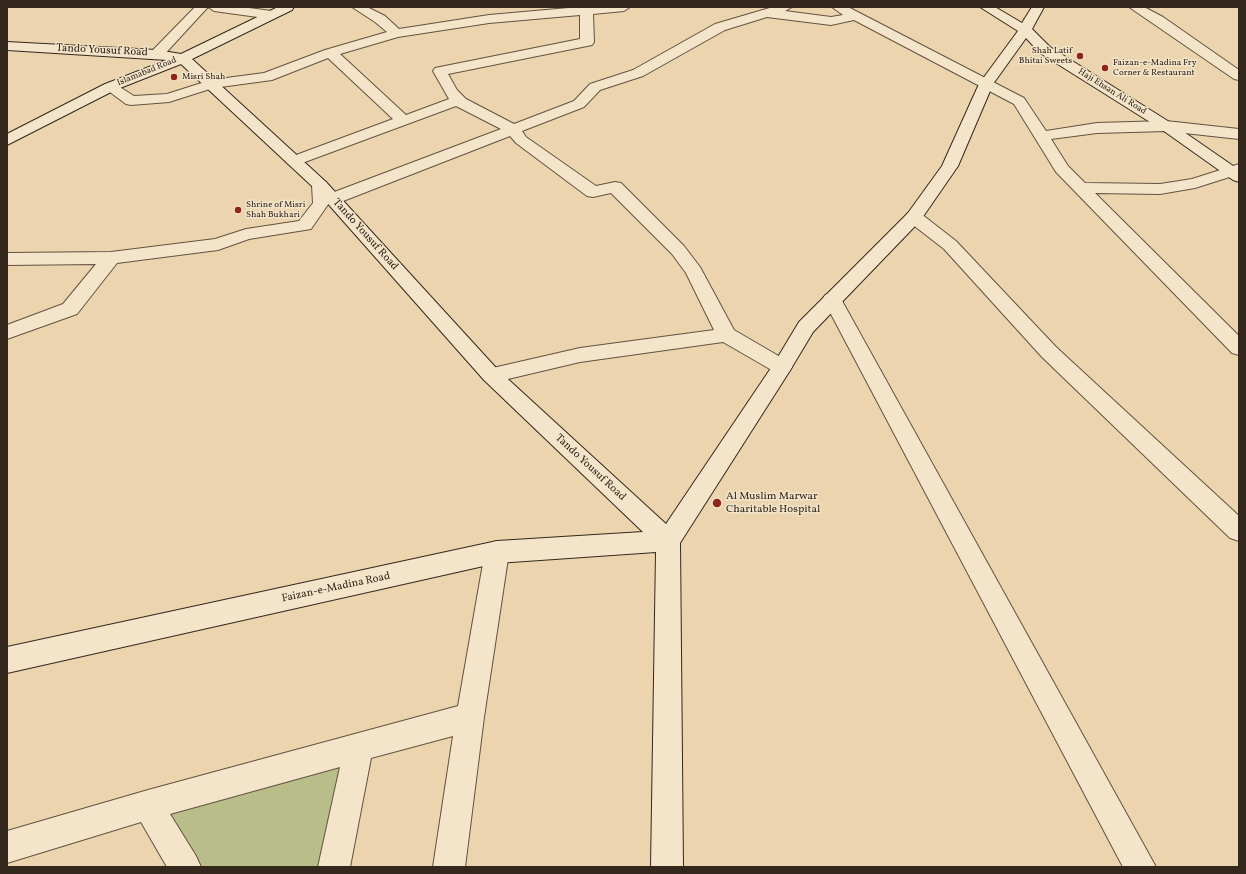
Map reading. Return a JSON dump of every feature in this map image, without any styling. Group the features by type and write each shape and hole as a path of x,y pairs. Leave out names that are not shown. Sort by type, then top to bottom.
{"street":[{"path":"157,54 202,7"},
{"path":"214,7 272,15"},
{"name":"Islamabad Road","path":"7,140 110,87 183,58 288,7"},
{"path":"358,7 380,19 396,33"},
{"path":"110,87 131,101 169,98 211,84 267,77 330,53 396,33 489,19 586,9 624,7"},
{"path":"746,7 768,13 831,21 856,16"},
{"path":"332,198 579,104 596,87 638,73 720,27 786,7"},
{"path":"838,7 1019,101 1062,168 1239,348"},
{"name":"Haji Ehsan Ali Road","path":"986,7 1025,30 1045,50 1236,172"},
{"path":"667,867 668,541 782,367 806,327 832,298 914,217 950,166 986,84 1025,30 1038,7"},
{"path":"1135,7 1158,20 1239,76"},
{"path":"586,9 587,42 488,63 440,71 451,92 459,100 513,129 521,140 593,192 615,187 678,250 694,271 726,335 782,367"},
{"name":"Tando Yousuf Road","path":"7,46 157,54 183,58 320,185 491,375 668,541"},
{"path":"330,53 404,121"},
{"path":"294,161 459,100"},
{"path":"1042,136 1097,128 1166,126 1239,134"},
{"path":"1081,188 1160,189 1236,172"},
{"path":"7,259 111,258 211,245 246,234 305,225 321,203 320,185"},
{"path":"914,217 950,245 1049,352 1239,531"},
{"path":"7,332 70,309 111,258"},
{"path":"832,298 1140,867"},
{"path":"491,375 580,354 726,335"},
{"name":"Faizan-e-Madina Road","path":"7,660 497,552 668,541"},
{"path":"449,867 470,717 497,552"},
{"path":"7,847 148,805 470,717"},
{"path":"334,867 359,748"},
{"path":"148,805 185,867"}],"green space":[{"path":"359,748 334,867 184,867 148,805"}],"place":[{"name":"Shah Latif Bhitai Sweets","path":"1080,56"},
{"name":"Faizan-e-Madina Fry Corner & Restaurant","path":"1105,68"},
{"name":"Misri Shah","path":"174,77"},
{"name":"Shrine of Misri Shah Bukhari","path":"238,210"},
{"name":"Al Muslim Marwar Charitable Hospital","path":"717,503"}]}
